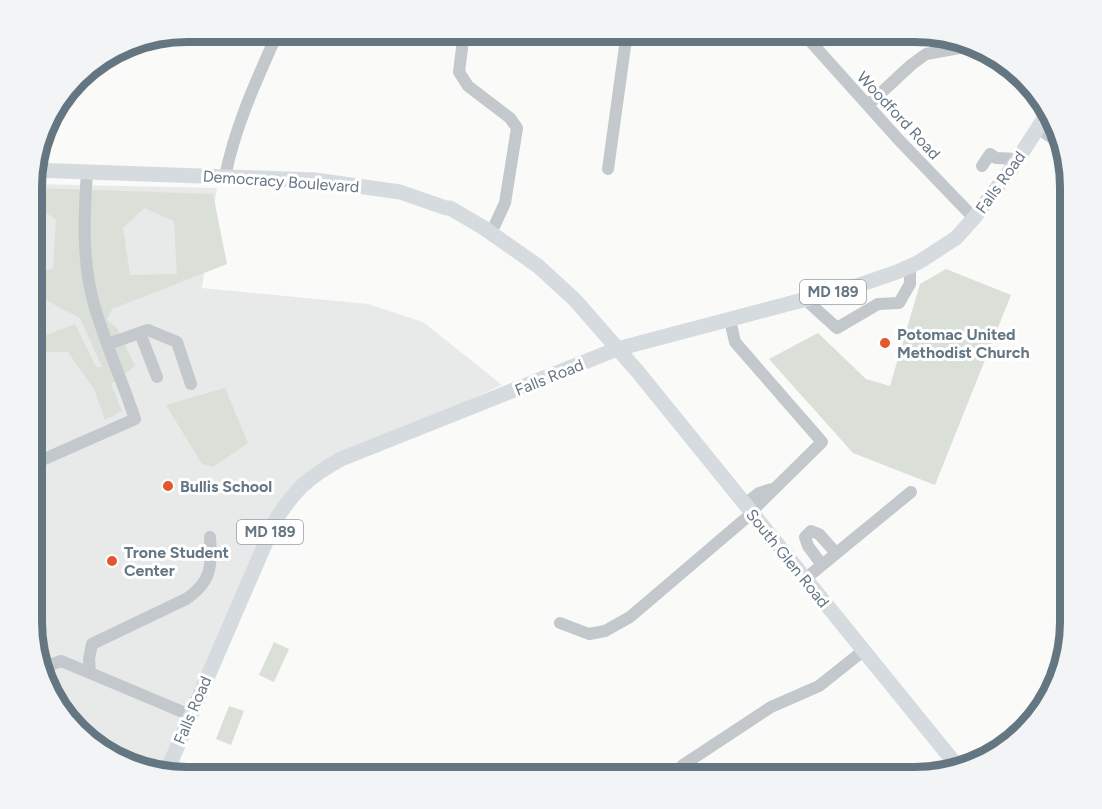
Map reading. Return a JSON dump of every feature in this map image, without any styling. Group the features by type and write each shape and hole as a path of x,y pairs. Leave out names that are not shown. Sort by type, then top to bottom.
{"main road":[{"name":"Falls Road","path":"169,766 275,521 290,498 316,473 341,459 617,350 856,286 910,266 956,238 1005,178 1043,120"},
{"name":"Democracy Boulevard","path":"43,170 315,180 400,192 450,208 538,266 574,300 617,350"},
{"name":"South Glen Road","path":"617,350 638,372 953,762"}],"street":[{"path":"225,177 230,150 244,110 274,42"},
{"path":"463,42 459,72 468,86 510,118 517,128 505,203 491,233"},
{"path":"608,169 626,42"},
{"name":"Woodford Road","path":"811,42 974,218"},
{"path":"868,105 926,54 957,48"},
{"path":"1038,128 1051,137"},
{"path":"982,166 990,154 996,158 1018,159"},
{"path":"996,158 1005,178"},
{"path":"42,460 135,419 93,299 85,253 84,213 87,172"},
{"path":"806,300 837,328 878,304 899,303 910,284 910,266"},
{"path":"560,623 589,634 605,631 630,616 750,510 759,493 772,489 822,442 735,342 730,320"},
{"path":"108,344 148,330 177,342 191,384"},
{"path":"140,333 157,377"},
{"path":"805,579 911,492"},
{"path":"822,565 808,546 805,537 811,531 819,534 836,553"},
{"path":"90,673 89,659 92,644 186,599 197,591 210,567 210,537"},
{"path":"681,767 771,707 819,686 863,651"},
{"path":"49,665 61,661 190,715"}],"shaded area":[{"name":"Bullis School","path":"42,184 217,188 202,288 368,304 423,322 502,385 341,459 290,498 169,766 132,756 114,748 91,731 78,718 61,694 47,660 42,631"},
{"path":"42,188 213,194 227,264 112,309 107,320 117,328 135,366 111,384 122,411 105,420 94,389 68,352 42,352 42,337 75,324 96,367 102,367 80,318 42,298 42,271 53,268 56,219 42,211","holes":["144,208 174,221 177,274 130,275 123,228"]},
{"path":"946,269 1011,295 935,485 853,453 769,359 818,333 866,379 890,386 920,284"},
{"path":"225,388 248,443 213,467 202,464 166,405"},
{"path":"274,642 289,649 274,682 259,675"},
{"path":"229,706 244,711 231,745 216,739"}],"place":[{"name":"Potomac United Methodist Church","path":"885,343"},
{"name":"Bullis School","path":"168,486"},
{"name":"Trone Student Center","path":"112,561"}]}
